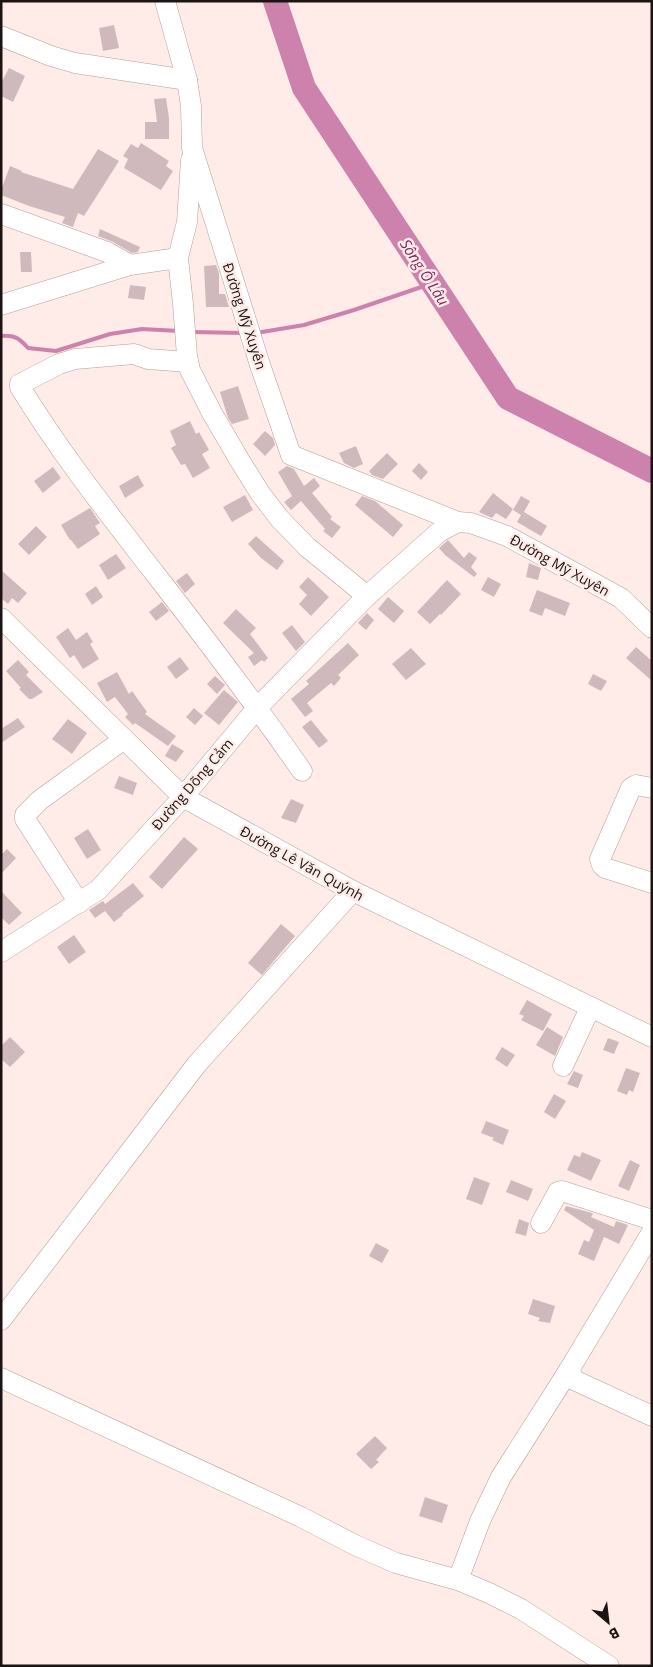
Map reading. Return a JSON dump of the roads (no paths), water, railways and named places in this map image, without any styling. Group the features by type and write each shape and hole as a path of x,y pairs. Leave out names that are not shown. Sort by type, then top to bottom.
{"street":[{"name":"Đường Mỹ Xuyên","path":"165,1 187,80 191,106 192,148 290,455 458,522 471,523 507,536 621,598 652,628"},
{"path":"1,36 75,63 187,80"},
{"path":"192,148 187,222 178,258 187,359 194,379 230,445 260,493 274,512 307,547 367,596 439,532 458,522"},
{"path":"1,214 106,252 130,265"},
{"path":"1,305 130,265 178,258"},
{"path":"187,359 148,359 134,354 75,359 59,364 27,380 20,384 20,387 82,481 258,707 302,771"},
{"name":"Đường Dõng Cảm","path":"1,952 98,890 183,797 258,707 367,596"},
{"name":"Đường Lê Văn Quýnh","path":"1,618 183,797 353,891 652,1037"},
{"path":"79,903 25,820 25,815 40,800 124,738"},
{"path":"652,788 636,785 631,788 600,859 605,868 652,883"},
{"path":"1,1320 197,1064 353,891"},
{"path":"563,1066 590,1008"},
{"path":"458,1580 480,1521 501,1477 569,1370 652,1230 562,1191 558,1192 541,1223"},
{"path":"569,1370 574,1380 652,1416"},
{"path":"1,1378 396,1563 458,1580 510,1603 609,1666"}],"waterway":[{"name":"Sông Ô Lâu","path":"275,1 304,88 508,398 652,471"},
{"path":"256,333 304,325 433,283"},
{"path":"1,336 16,338 28,348 56,351 110,334 142,329 179,331"},
{"path":"191,332 244,333"}]}
